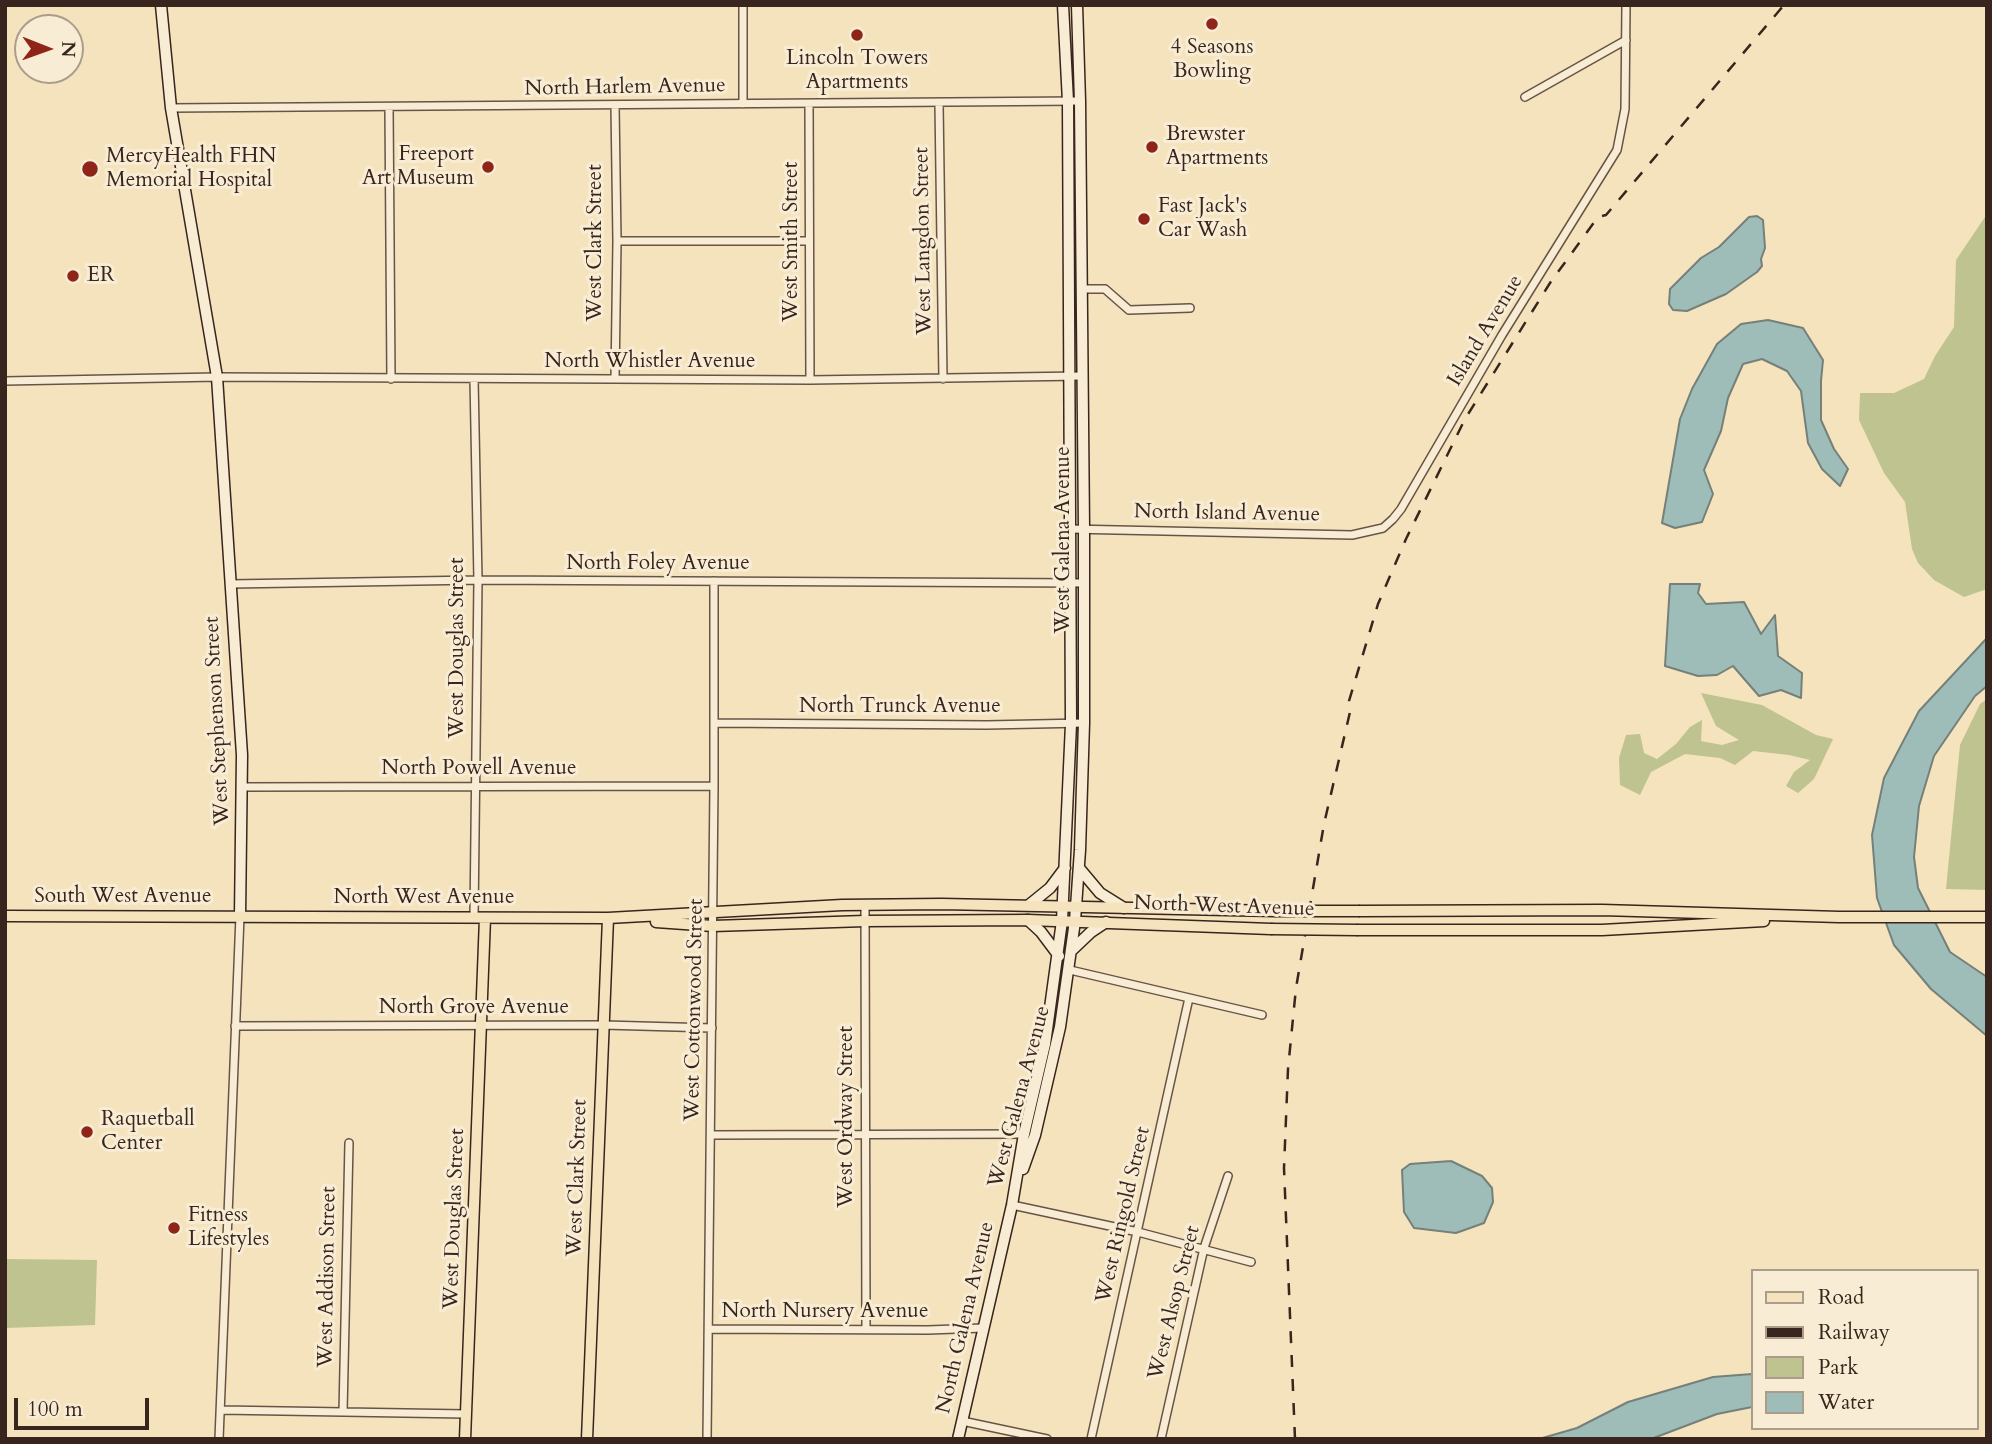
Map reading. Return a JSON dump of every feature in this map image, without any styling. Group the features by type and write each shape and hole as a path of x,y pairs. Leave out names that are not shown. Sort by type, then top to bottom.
{"main road":[{"name":"West Stephenson Street","path":"161,5 171,108 217,377 243,787 240,916"},
{"name":"West Galena Avenue","path":"1012,1205 1029,1134 1059,956 1065,868 1071,724 1071,583 1068,102 1063,5"},
{"name":"West Galena Avenue","path":"1029,1134 1056,1049 1070,970 1079,868 1084,723 1084,529 1077,5"},
{"path":"1029,905 1050,888 1065,868"},
{"path":"1079,868 1100,893 1124,908"},
{"name":"North West Avenue","path":"240,916 608,918 865,905 1029,905 1275,911 1602,910 1839,917 1981,917"},
{"name":"South West Avenue","path":"5,916 240,916"},
{"name":"North West Avenue","path":"608,918 713,926 865,921 1062,920 1271,929 1602,930 1839,917"},
{"name":"West Douglas Street","path":"465,1439 481,1027 479,918"},
{"name":"West Clark Street","path":"587,1439 608,918"},
{"path":"1028,920 1059,956"},
{"path":"1072,950 1106,922"},
{"name":"North Galena Avenue","path":"958,1439 1012,1205"}],"street":[{"path":"743,5 743,104"},
{"path":"1525,97 1626,40 1626,5"},
{"name":"Island Avenue","path":"1383,528 1401,509 1502,335 1617,150 1625,109 1626,40"},
{"name":"North Harlem Avenue","path":"171,108 1080,101"},
{"name":"West Langdon Street","path":"939,103 943,379"},
{"name":"West Smith Street","path":"809,104 810,380"},
{"name":"West Clark Street","path":"615,106 615,379"},
{"path":"389,107 391,379"},
{"path":"617,241 808,241"},
{"path":"1082,289 1105,289 1129,310 1191,308"},
{"name":"North Whistler Avenue","path":"5,381 217,377 810,380 1082,376"},
{"name":"West Douglas Street","path":"474,379 478,580 476,786 479,918"},
{"name":"North Island Avenue","path":"1070,529 1352,535 1383,528"},
{"name":"North Foley Avenue","path":"231,584 478,580 1084,583"},
{"name":"West Cottonwood Street","path":"707,1439 715,786 714,581"},
{"name":"North Trunck Avenue","path":"715,723 1084,723"},
{"name":"North Powell Avenue","path":"243,787 715,786"},
{"name":"West Ordway Street","path":"865,905 866,1328"},
{"name":"West Stephenson Street","path":"219,1439 240,916"},
{"path":"1070,970 1262,1015"},
{"name":"West Ringold Street","path":"1091,1439 1189,998"},
{"name":"North Grove Avenue","path":"235,1026 604,1025 712,1028"},
{"path":"711,1135 1029,1134"},
{"name":"West Addison Street","path":"343,1412 349,1143"},
{"name":"West Alsop Street","path":"1161,1439 1204,1248 1228,1176"},
{"path":"1012,1205 1138,1232 1251,1262"},
{"name":"North Nursery Avenue","path":"709,1329 983,1328"},
{"path":"221,1410 466,1414"},
{"path":"962,1421 1047,1439"}],"green space":[{"path":"1987,214 1987,589 1964,597 1934,580 1918,563 1912,549 1905,502 1884,473 1859,420 1860,393 1894,393 1924,379 1954,327 1956,260"},
{"path":"1701,693 1762,705 1816,735 1833,739 1814,779 1798,793 1786,786 1794,772 1810,760 1753,751 1735,765 1720,758 1685,754 1651,772 1640,795 1620,785 1619,758 1626,735 1640,734 1644,753 1657,759 1676,744 1690,727 1702,720 1701,741 1722,745 1739,740 1716,726"},
{"path":"1987,699 1987,890 1946,889 1960,745 1980,704"},
{"path":"5,1259 97,1260 95,1325 5,1328"}],"water":[{"path":"1757,216 1763,220 1765,248 1761,259 1762,266 1757,272 1726,294 1687,311 1673,310 1669,304 1670,289 1749,217"},
{"path":"1768,320 1803,328 1823,360 1821,420 1834,449 1848,469 1840,486 1822,469 1808,443 1801,391 1787,371 1762,359 1743,364 1728,398 1721,431 1704,470 1713,494 1702,522 1675,528 1662,523 1680,419 1692,389 1717,344 1741,324"},
{"path":"1670,584 1700,584 1698,593 1706,604 1744,602 1761,634 1775,615 1778,656 1802,673 1801,698 1781,690 1759,696 1733,666 1717,675 1698,676 1665,666"},
{"path":"1987,638 1987,686 1975,696 1934,756 1919,806 1914,857 1918,888 1950,952 1987,977 1987,1036 1931,989 1894,945 1877,898 1872,835 1884,778 1919,711"},
{"path":"1451,1161 1482,1176 1492,1188 1493,1202 1484,1223 1456,1233 1414,1228 1404,1212 1402,1170 1410,1164"},
{"path":"1750,1374 1750,1407 1717,1414 1651,1439 1539,1439 1577,1428 1628,1402 1713,1377"}],"railway":[{"path":"1295,1439 1284,1168 1288,1069 1296,988 1324,824 1350,712 1349,701 1378,604 1406,539 1465,419 1550,283 1598,217 1606,215 1784,5"}],"place":[{"name":"4 Seasons Bowling","path":"1212,24"},
{"name":"Lincoln Towers Apartments","path":"857,35"},
{"name":"Brewster Apartments","path":"1152,147"},
{"name":"Freeport Art Museum","path":"488,167"},
{"name":"MercyHealth FHN Memorial Hospital","path":"90,169"},
{"name":"Fast Jack's Car Wash","path":"1144,219"},
{"name":"ER","path":"73,276"},
{"name":"Raquetball Center","path":"87,1132"},
{"name":"Fitness Lifestyles","path":"174,1228"}]}
